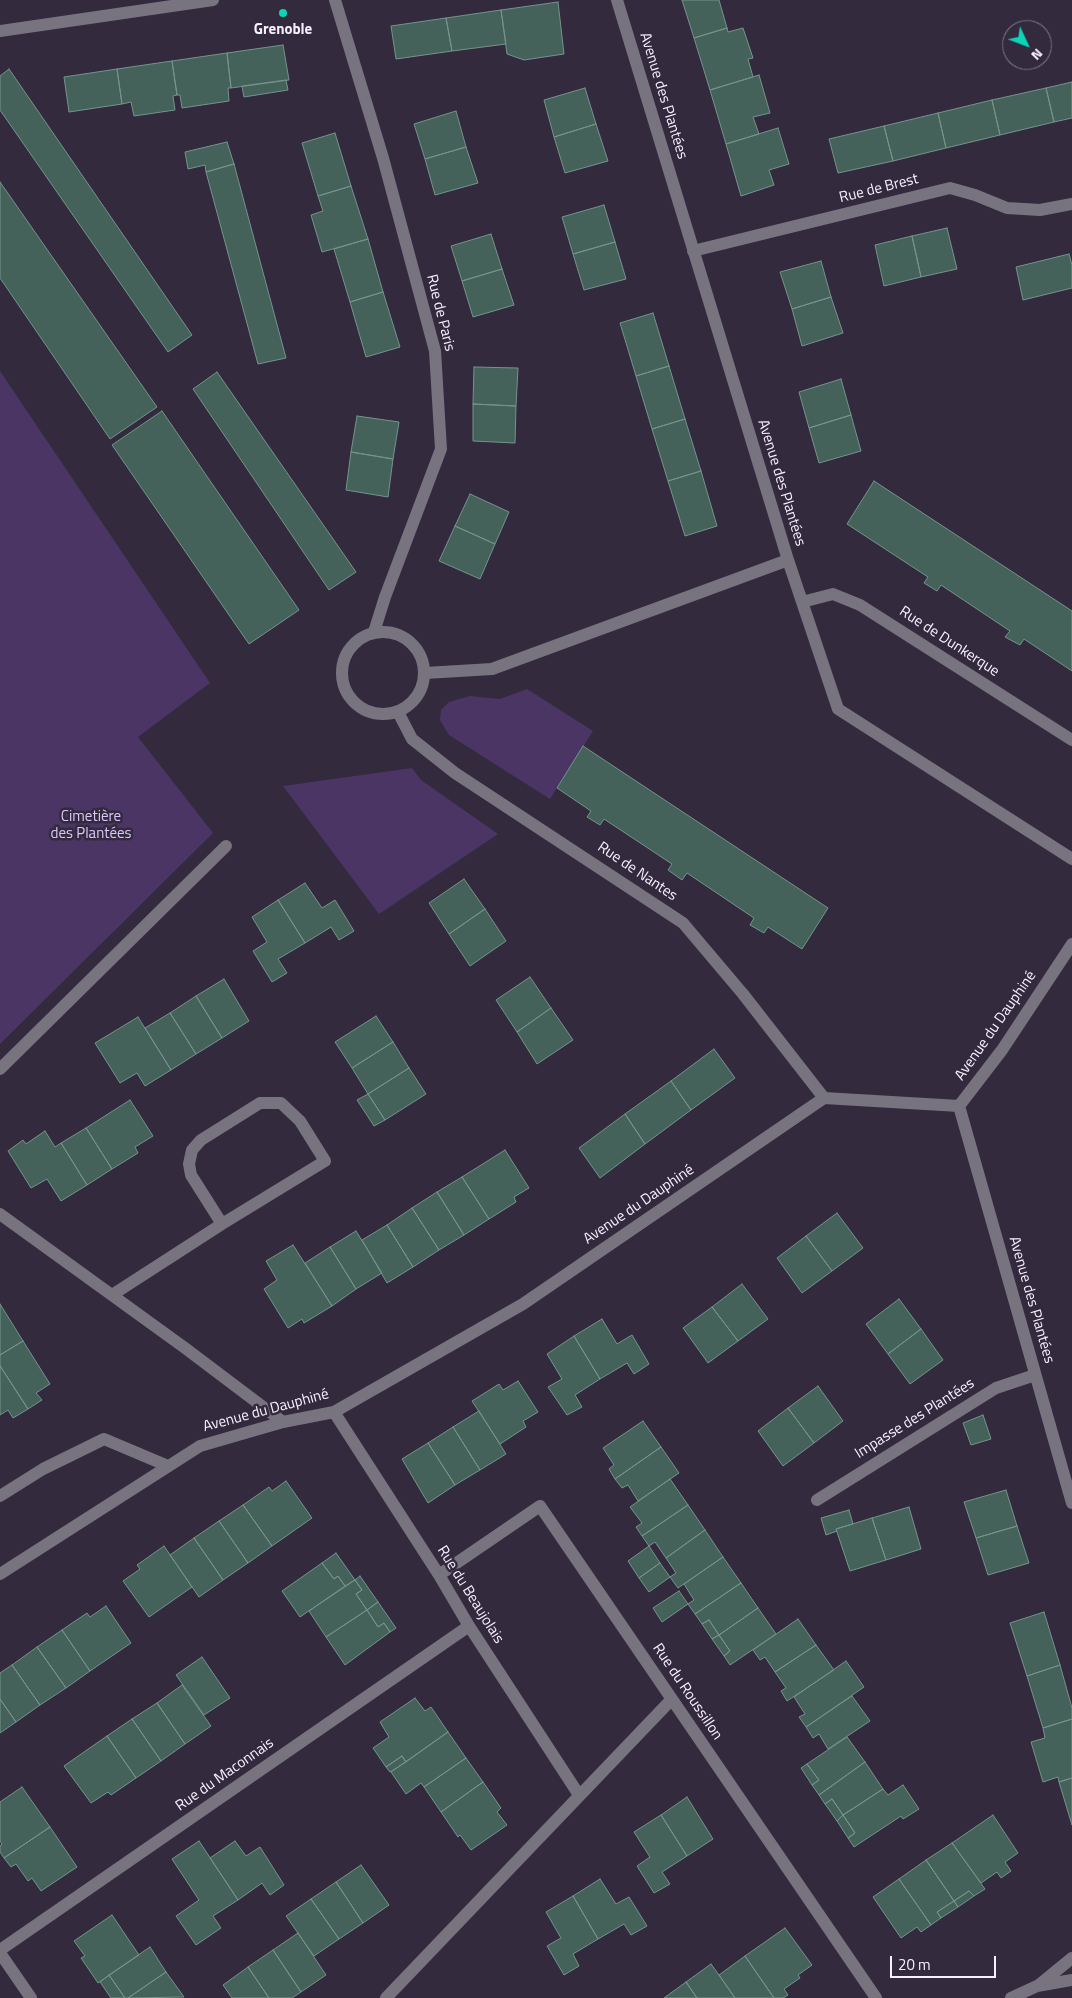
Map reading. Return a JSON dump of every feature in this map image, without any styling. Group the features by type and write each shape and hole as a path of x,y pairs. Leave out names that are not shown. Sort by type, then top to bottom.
{"street":[{"path":"0,31 213,0"},
{"name":"Rue de Paris","path":"335,0 383,158 435,351 436,361 440,449 385,597 374,632"},
{"name":"Avenue des Plantées","path":"617,0 788,560 838,709 1072,859"},
{"name":"Rue de Brest","path":"693,250 950,188 975,195 1007,208 1040,210 1072,204"},
{"path":"424,673 492,669 788,560"},
{"name":"Rue de Dunkerque","path":"802,602 833,594 860,605 1072,740"},
{"path":"374,632 390,632 404,637 412,643 420,654 424,673 421,690 410,704 398,712 386,714 365,710 350,697 343,681 345,658 355,643 374,632"},
{"name":"Rue de Nantes","path":"398,712 412,739 455,773 683,923 743,994 824,1098"},
{"path":"0,1069 226,846"},
{"name":"Avenue du Dauphiné","path":"959,1106 1002,1050 1072,944"},
{"path":"824,1098 959,1106"},
{"name":"Avenue du Dauphiné","path":"0,1574 200,1446 283,1422 334,1412 523,1304 824,1098"},
{"path":"112,1295 222,1224 325,1161 300,1121 281,1104 260,1103 201,1140 192,1150 188,1164 191,1176 222,1224"},
{"name":"Avenue des Plantées","path":"959,1106 1072,1503"},
{"path":"0,1214 185,1348 283,1422"},
{"name":"Impasse des Plantées","path":"817,1500 996,1388 1036,1375"},
{"name":"Rue du Beaujolais","path":"334,1412 439,1575 469,1626 579,1795"},
{"path":"0,1496 43,1469 104,1439 168,1466"},
{"name":"Rue du Roussillon","path":"439,1575 540,1506 876,1998"},
{"name":"Rue du Maconnais","path":"0,1952 469,1626"},
{"path":"386,1998 672,1699"},
{"path":"0,1952 31,1998"},
{"path":"1012,1998 1037,1986 1072,1958"},
{"path":"1037,1986 1072,1980"}],"green space":[{"name":"Cimetière des Plantées","path":"0,371 210,683 138,737 213,833 0,1044"},
{"path":"527,689 593,731 550,799 449,735 440,720 441,710 449,702 470,696 500,699"},
{"path":"412,768 421,780 498,834 379,914 283,786"}],"building":[{"path":"682,0 719,0 727,28 694,38"},
{"path":"558,2 564,54 524,60 507,54 501,10"},
{"path":"501,10 506,44 452,51 446,18"},
{"path":"446,18 452,51 396,59 391,26"},
{"path":"727,28 728,32 743,28 753,58 748,59 753,77 710,90 694,38"},
{"path":"283,45 289,80 231,88 227,53"},
{"path":"227,53 231,88 228,88 229,101 182,108 180,95 177,95 172,61"},
{"path":"172,61 177,95 173,96 175,110 134,116 131,102 122,104 117,69"},
{"path":"9,69 192,335 168,352 0,110 0,76"},
{"path":"117,69 122,104 69,112 64,77"},
{"path":"759,75 770,113 753,117 759,134 726,144 710,90"},
{"path":"286,80 288,90 244,97 242,86"},
{"path":"1072,82 1072,118 1054,122 1046,88"},
{"path":"585,88 596,124 554,137 544,100"},
{"path":"1046,88 1054,122 1000,135 992,100"},
{"path":"992,100 1000,135 946,148 938,113"},
{"path":"456,111 466,147 425,159 414,124"},
{"path":"938,113 946,148 893,161 884,126"},
{"path":"596,124 608,161 565,173 554,137"},
{"path":"884,126 893,161 838,173 829,139"},
{"path":"778,128 789,164 769,170 774,185 741,196 726,144"},
{"path":"335,133 351,186 318,196 302,143"},
{"path":"227,142 234,164 206,172 205,165 188,169 185,152"},
{"path":"466,147 478,183 435,195 425,159"},
{"path":"234,164 286,358 258,364 206,172"},
{"path":"0,182 157,407 110,439 0,278"},
{"path":"351,186 368,239 322,252 311,215 323,211 318,196"},
{"path":"604,205 615,242 573,254 562,217"},
{"path":"947,228 957,269 921,277 912,236"},
{"path":"491,234 502,269 462,281 451,246"},
{"path":"912,236 921,277 884,286 875,245"},
{"path":"368,239 383,292 350,302 334,249"},
{"path":"615,242 626,279 584,290 573,254"},
{"path":"1069,254 1072,265 1072,288 1023,300 1016,267"},
{"path":"821,261 831,297 792,309 780,272"},
{"path":"502,269 514,305 473,317 462,281"},
{"path":"383,292 400,347 366,357 350,302"},
{"path":"831,297 843,333 802,346 792,309"},
{"path":"653,313 669,366 636,376 620,323"},
{"path":"669,366 685,419 652,429 636,376"},
{"path":"474,367 518,368 516,406 473,404"},
{"path":"217,372 356,572 329,590 193,389"},
{"path":"841,379 851,415 809,428 799,392"},
{"path":"473,404 516,406 515,443 473,441"},
{"path":"162,411 299,610 249,644 112,445"},
{"path":"851,415 861,451 819,463 809,428"},
{"path":"357,416 399,422 393,459 351,452"},
{"path":"685,419 701,471 668,481 652,429"},
{"path":"351,452 393,459 388,497 346,490"},
{"path":"701,471 717,526 685,536 668,481"},
{"path":"874,481 1072,611 1072,671 1024,639 1020,645 1005,637 1010,631 941,585 937,591 924,583 928,577 847,524"},
{"path":"470,494 509,512 495,544 455,526"},
{"path":"455,526 495,544 480,579 439,561"},
{"path":"583,746 828,908 802,949 768,927 764,933 750,925 754,918 687,873 682,880 668,870 672,864 604,819 600,825 587,817 591,811 557,788"},
{"path":"464,879 485,909 449,934 429,903"},
{"path":"305,883 322,908 335,900 354,931 339,940 331,927 305,943 278,900"},
{"path":"278,900 305,943 278,959 287,973 272,982 253,951 267,942 252,917"},
{"path":"485,909 506,941 470,966 449,934"},
{"path":"530,977 551,1008 517,1032 496,1000"},
{"path":"224,979 249,1021 222,1038 196,996"},
{"path":"196,996 222,1038 196,1054 170,1013"},
{"path":"551,1008 573,1040 537,1064 517,1032"},
{"path":"170,1013 196,1054 171,1070 145,1028"},
{"path":"376,1016 393,1042 352,1068 335,1042"},
{"path":"138,1017 171,1070 145,1086 137,1073 120,1083 95,1043"},
{"path":"393,1042 409,1068 368,1094 352,1068"},
{"path":"714,1049 735,1078 691,1110 671,1081"},
{"path":"409,1068 426,1094 385,1120 368,1094"},
{"path":"671,1081 691,1110 645,1144 625,1114"},
{"path":"368,1094 385,1120 374,1126 357,1100"},
{"path":"130,1100 153,1136 135,1147 138,1153 112,1169 86,1128"},
{"path":"625,1114 645,1144 600,1178 579,1148"},
{"path":"86,1128 112,1169 87,1185 61,1143"},
{"path":"45,1131 55,1147 61,1143 87,1185 61,1201 47,1179 31,1188 8,1151 23,1140 26,1144"},
{"path":"505,1150 529,1188 514,1197 516,1202 489,1219 462,1177"},
{"path":"462,1177 489,1219 464,1235 437,1192"},
{"path":"437,1192 464,1235 439,1250 412,1208"},
{"path":"412,1208 439,1250 413,1267 387,1225"},
{"path":"837,1213 863,1248 832,1271 806,1236"},
{"path":"387,1225 413,1267 387,1283 362,1240"},
{"path":"356,1231 382,1273 356,1289 330,1247"},
{"path":"806,1236 832,1271 802,1293 777,1258"},
{"path":"293,1245 332,1306 304,1323 302,1319 288,1328 264,1289 277,1280 266,1261"},
{"path":"330,1247 356,1289 332,1306 305,1263"},
{"path":"742,1284 768,1319 738,1341 712,1307"},
{"path":"899,1299 921,1329 888,1354 866,1324"},
{"path":"0,1304 23,1341 0,1355"},
{"path":"712,1307 738,1341 708,1363 683,1328"},
{"path":"602,1319 617,1344 632,1335 649,1364 634,1374 627,1363 600,1379 574,1336"},
{"path":"921,1329 943,1360 910,1384 888,1354"},
{"path":"574,1336 600,1379 575,1395 582,1407 567,1415 548,1387 562,1379 547,1354"},
{"path":"23,1341 50,1384 36,1393 42,1400 28,1409 0,1366 0,1355"},
{"path":"0,1366 28,1409 13,1418 8,1410 0,1415"},
{"path":"518,1381 538,1412 523,1421 526,1427 500,1444 472,1401 499,1384 503,1390"},
{"path":"818,1386 843,1421 814,1443 788,1408"},
{"path":"788,1408 814,1443 783,1466 758,1431"},
{"path":"479,1411 506,1454 480,1470 453,1427"},
{"path":"983,1415 991,1439 971,1445 963,1423"},
{"path":"643,1421 661,1447 615,1479 609,1469 614,1465 603,1448"},
{"path":"453,1427 480,1470 455,1485 428,1443"},
{"path":"428,1443 455,1485 428,1503 402,1459"},
{"path":"661,1447 679,1473 638,1501 628,1485 622,1488 615,1479"},
{"path":"670,1479 688,1505 642,1536 636,1527 642,1523 630,1507"},
{"path":"286,1481 312,1518 272,1546 243,1505 269,1487 272,1491"},
{"path":"1006,1490 1017,1526 976,1538 964,1502"},
{"path":"243,1505 272,1546 248,1563 219,1521"},
{"path":"688,1505 705,1530 666,1558 655,1542 649,1546 642,1536"},
{"path":"909,1507 921,1549 886,1560 872,1518"},
{"path":"849,1510 853,1524 836,1529 837,1531 826,1535 821,1518"},
{"path":"872,1518 886,1560 850,1571 836,1529"},
{"path":"219,1521 248,1563 223,1580 194,1538"},
{"path":"1017,1526 1029,1563 988,1575 976,1538"},
{"path":"705,1530 723,1557 678,1588 670,1577 676,1573 666,1558"},
{"path":"194,1538 223,1580 199,1597 170,1555"},
{"path":"164,1546 192,1587 149,1617 123,1581 140,1569 137,1565"},
{"path":"649,1546 660,1563 639,1578 628,1561"},
{"path":"336,1553 355,1580 345,1586 338,1576 334,1579 322,1563"},
{"path":"723,1557 741,1583 695,1614 688,1604 694,1600 684,1584"},
{"path":"322,1563 334,1579 338,1576 345,1586 300,1617 282,1591"},
{"path":"660,1563 670,1577 649,1592 639,1578"},
{"path":"360,1576 378,1602 367,1610 356,1594 362,1590 355,1580"},
{"path":"355,1580 362,1590 356,1594 367,1610 326,1637 309,1611"},
{"path":"741,1583 758,1608 719,1635 709,1620 702,1624 695,1614"},
{"path":"679,1591 688,1604 662,1622 653,1608"},
{"path":"378,1602 396,1628 390,1632 384,1623 378,1627 367,1610"},
{"path":"106,1606 131,1643 90,1671 62,1630 87,1613 90,1617"},
{"path":"758,1608 776,1634 730,1665 724,1656 730,1651 719,1635"},
{"path":"367,1610 378,1627 384,1623 390,1632 345,1665 326,1637"},
{"path":"1044,1612 1060,1665 1027,1676 1010,1623"},
{"path":"798,1619 816,1645 775,1672 765,1657 760,1660 753,1650"},
{"path":"709,1620 719,1635 712,1639 702,1624"},
{"path":"62,1630 90,1671 66,1688 37,1647"},
{"path":"719,1635 730,1651 724,1656 712,1639"},
{"path":"816,1645 834,1670 787,1701 781,1691 786,1688 775,1672"},
{"path":"37,1647 66,1688 40,1705 12,1665"},
{"path":"202,1657 230,1698 204,1715 176,1675"},
{"path":"846,1661 864,1687 806,1727 799,1717 805,1714 794,1697"},
{"path":"12,1665 40,1705 16,1722 0,1699 0,1673"},
{"path":"1060,1665 1072,1708 1072,1719 1043,1728 1027,1676"},
{"path":"182,1685 211,1726 185,1744 157,1703"},
{"path":"852,1696 870,1721 828,1749 819,1734 813,1738 806,1727"},
{"path":"415,1698 425,1711 431,1707 448,1732 406,1762 402,1756 386,1767 373,1748 389,1737 380,1722"},
{"path":"0,1699 16,1722 0,1733"},
{"path":"157,1703 185,1744 161,1761 132,1719"},
{"path":"132,1719 161,1761 136,1778 107,1736"},
{"path":"1072,1719 1072,1778 1059,1782 1058,1777 1043,1782 1031,1742 1045,1738 1043,1728"},
{"path":"448,1732 466,1758 424,1787 421,1783 406,1794 391,1772"},
{"path":"107,1736 136,1778 111,1795 108,1792 91,1803 64,1766"},
{"path":"847,1737 865,1762 819,1795 812,1785 819,1780 807,1764"},
{"path":"402,1756 406,1762 390,1772 386,1767"},
{"path":"466,1758 483,1782 441,1812 424,1787"},
{"path":"865,1762 883,1789 843,1815 832,1799 825,1804 819,1795"},
{"path":"807,1764 819,1780 812,1785 801,1768"},
{"path":"1072,1778 1072,1825 1059,1782"},
{"path":"483,1782 501,1808 497,1812 507,1825 471,1850 460,1835 458,1837 441,1812"},
{"path":"903,1785 919,1809 903,1819 901,1816 854,1847 848,1838 855,1833 843,1815 883,1789 888,1795"},
{"path":"22,1787 50,1827 4,1858 0,1852 2,1844 0,1841 0,1802"},
{"path":"687,1797 713,1839 687,1856 661,1815"},
{"path":"832,1799 843,1815 837,1821 825,1804"},
{"path":"661,1815 687,1856 662,1872 670,1884 654,1893 637,1866 650,1857 634,1832"},
{"path":"843,1815 855,1833 848,1838 837,1821"},
{"path":"993,1815 1018,1853 1005,1862 1011,1871 1001,1878 997,1872 981,1883 952,1843"},
{"path":"50,1827 77,1867 41,1891 32,1878 28,1881 16,1864 11,1867 4,1858"},
{"path":"199,1841 238,1900 213,1916 221,1928 196,1945 176,1916 199,1900 172,1859"},
{"path":"235,1841 246,1856 260,1847 284,1885 270,1895 262,1883 238,1900 210,1858"},
{"path":"952,1843 985,1889 974,1896 969,1891 954,1901 926,1860"},
{"path":"926,1860 954,1901 937,1912 941,1918 931,1925 899,1879"},
{"path":"361,1865 389,1905 363,1923 336,1882"},
{"path":"600,1879 616,1904 629,1897 647,1926 631,1935 624,1924 598,1939 573,1896"},
{"path":"899,1879 931,1925 921,1932 917,1927 901,1938 873,1897"},
{"path":"336,1882 363,1923 339,1939 311,1899"},
{"path":"969,1891 974,1896 958,1907 954,1901"},
{"path":"573,1896 598,1939 573,1954 579,1966 564,1975 547,1946 561,1938 546,1912"},
{"path":"311,1899 339,1939 314,1956 286,1916"},
{"path":"954,1901 958,1907 941,1918 937,1912"},
{"path":"112,1915 139,1955 98,1983 81,1958 85,1956 74,1941"},
{"path":"785,1928 812,1965 798,1975 800,1978 784,1989 788,1995 783,1998 774,1998 745,1956"},
{"path":"298,1933 326,1975 301,1992 273,1950"},
{"path":"150,1947 166,1972 128,1998 125,1998 109,1975"},
{"path":"273,1950 301,1992 292,1998 269,1998 248,1967"},
{"path":"745,1956 774,1998 735,1998 719,1975"},
{"path":"711,1964 735,1998 697,1998 686,1982"},
{"path":"248,1967 269,1998 232,1998 223,1985"},
{"path":"166,1972 184,1997 128,1998"},
{"path":"109,1975 125,1998 111,1998 100,1982"},
{"path":"686,1982 697,1998 664,1998"}],"place":[{"name":"Grenoble","path":"283,13"}]}
